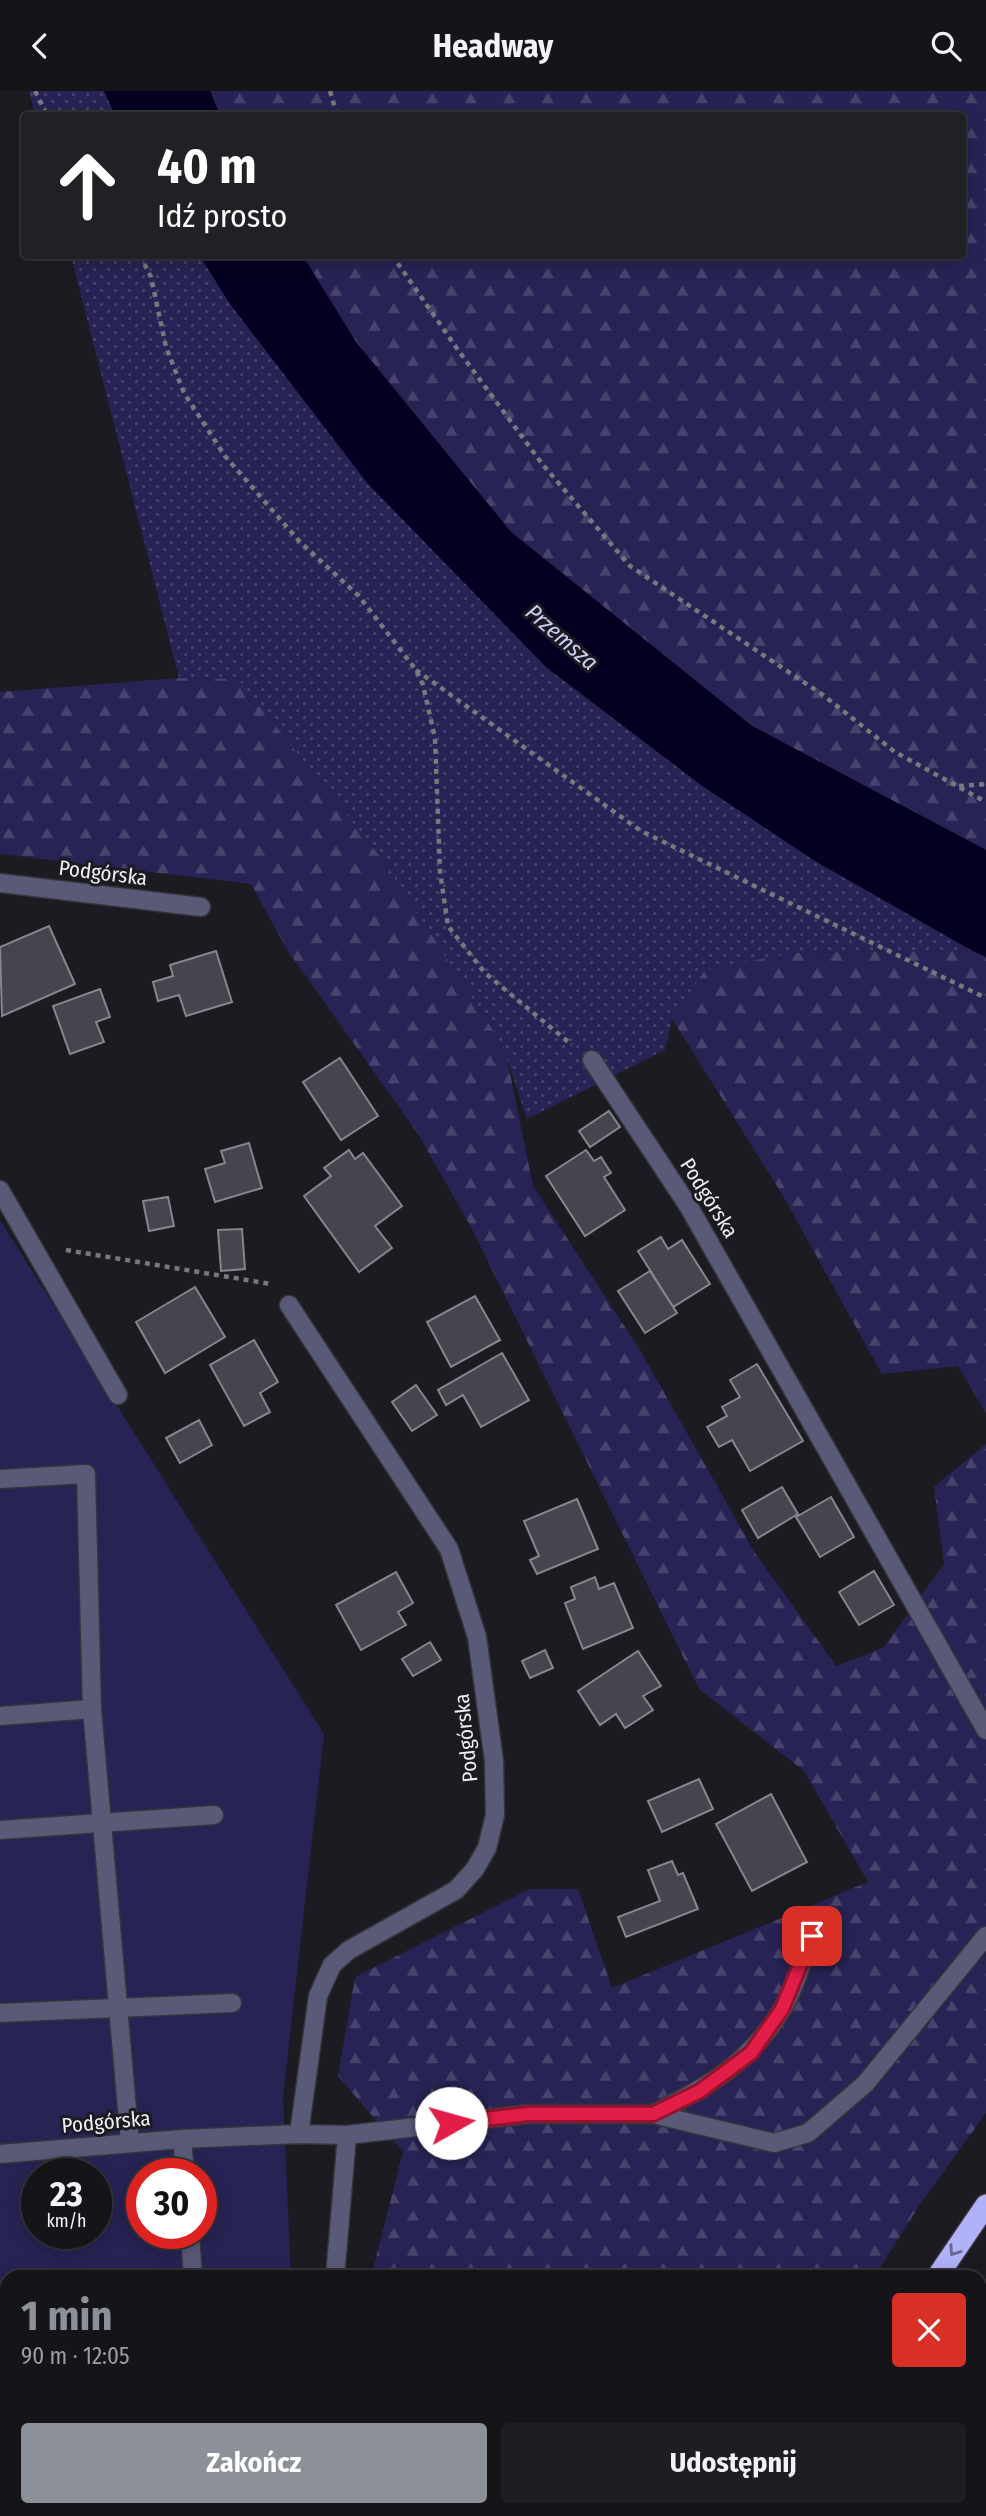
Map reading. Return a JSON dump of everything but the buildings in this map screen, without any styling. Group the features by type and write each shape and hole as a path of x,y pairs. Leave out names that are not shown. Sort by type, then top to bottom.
{"highway":[{"path":"942,2270 986,2205"}],"street":[{"name":"Podgórska","path":"0,883 201,907"},
{"name":"Podgórska","path":"592,1061 689,1206 986,1730"},
{"path":"0,1190 118,1395"},
{"name":"Podgórska","path":"289,1305 449,1549 477,1637 494,1761 495,1815 487,1848 475,1869 456,1890 349,1950 332,1965 318,1996 299,2134"},
{"path":"0,1479 86,1474 92,1709 131,2143"},
{"path":"0,1716 92,1709"},
{"path":"0,1830 214,1815"},
{"path":"653,2114 700,2091 751,2053 782,2009 812,1936"},
{"name":"Podgórska","path":"0,2154 182,2139 299,2134 347,2135 528,2114 653,2114 774,2144 808,2133 865,2084 986,1936"},
{"path":"0,2013 232,2003"},
{"path":"336,2270 347,2135"},
{"path":"182,2139 184,2158"},
{"path":"191,2249 193,2270"}],"path":[{"path":"34,91 45,112"},
{"path":"330,91 336,112"},
{"path":"142,259 151,277 166,347 184,393 211,435 225,456 300,542 359,596 416,670 423,685 435,739 440,871 448,926 485,973 592,1061"},
{"path":"395,259 543,465 630,566 823,695 895,752 986,801"},
{"path":"416,670 641,831 986,998"},
{"path":"957,786 986,784"},
{"path":"31,1244 270,1283 289,1305"}],"green space":[{"path":"29,91 104,91 114,112 34,112"},
{"path":"210,91 986,91 986,850 752,726 511,532 356,342 305,259 966,259 966,112 219,112"},
{"path":"72,259 202,259 230,304 546,667 701,785 815,861 971,950 793,953 672,1019 665,1050 527,1119 504,1049 238,679 179,678"},
{"path":"179,678 238,679 385,863 505,1049 533,1186 640,1350 755,1553 836,1666 883,1648 944,1564 934,1487 986,1444 986,2113 921,2203 878,2270 373,2270 403,2152 338,2076 355,1977 530,1889 578,1889 612,1988 868,1882 804,1771 699,1689 471,1227 418,1134 288,951 251,884 0,854 0,692"},
{"path":"971,950 986,957 986,1413 958,1366 882,1374 782,1194 672,1019 705,970 793,953"},
{"path":"0,1220 324,1734 283,2097 291,2270 0,2270"}],"water":[{"path":"104,91 210,91 219,112 114,112"},
{"name":"Przemsza","path":"202,259 305,259 356,342 511,532 752,726 986,850 986,957 815,861 701,785 546,667 368,484 230,304"}],"route":[{"path":"451,2123 528,2114 653,2114 700,2091 751,2053 782,2009 812,1936"}]}
